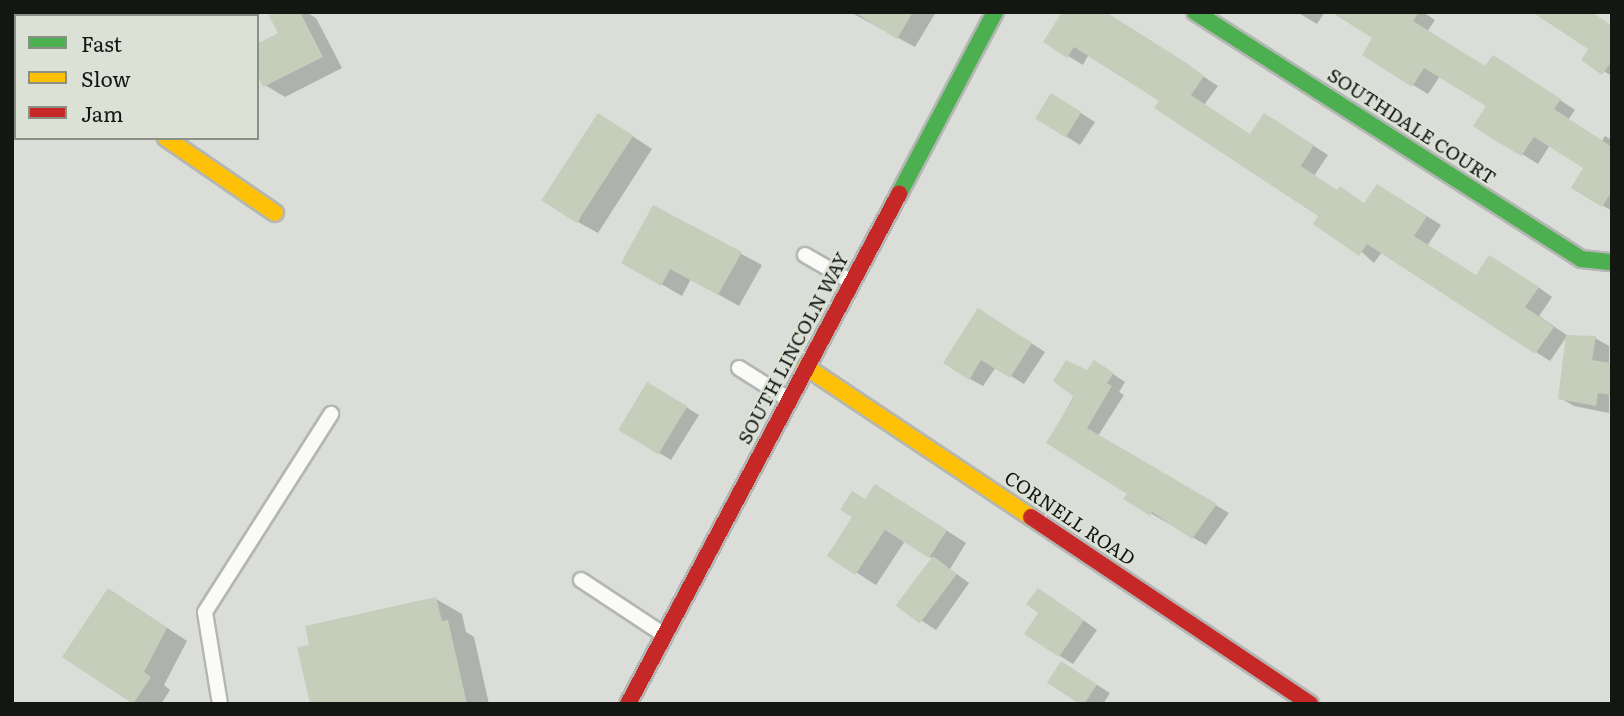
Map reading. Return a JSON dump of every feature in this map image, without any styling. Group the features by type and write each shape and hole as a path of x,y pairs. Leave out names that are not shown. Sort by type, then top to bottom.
{"street":[{"name":"SOUTH LINCOLN WAY","path":"628,704 995,12"},
{"name":"SOUTHDALE COURT","path":"1195,12 1581,259 1612,262"},
{"path":"169,140 275,213"},
{"name":"CORNELL ROAD","path":"806,367 1310,704"}],"lane":[{"path":"805,255 852,282"},
{"path":"739,368 789,399"},
{"path":"220,704 205,612 331,414"},
{"path":"581,580 664,635"}],"building":[{"path":"267,12 300,12 323,57 263,87 259,78 259,43 278,33"},
{"path":"854,12 913,12 897,39"},
{"path":"1062,12 1106,12 1204,76 1191,95 1250,134 1264,113 1314,145 1301,166 1337,190 1340,186 1364,203 1377,184 1427,216 1414,236 1476,275 1489,255 1519,274 1539,287 1525,307 1554,327 1535,354 1367,244 1359,256 1313,224 1318,216 1154,108 1159,101 1074,47 1067,58 1043,42"},
{"path":"1331,12 1419,12 1413,21 1485,66 1493,55 1561,99 1554,109 1612,147 1612,191 1602,207 1571,188 1583,168 1534,137 1521,156 1493,139 1473,126 1486,106 1424,68 1412,87 1362,55 1372,38"},
{"path":"1532,12 1592,12 1612,26 1612,61 1602,75 1581,60 1588,49"},
{"path":"1051,93 1082,112 1066,138 1035,118"},
{"path":"598,113 633,136 577,223 541,200"},
{"path":"653,205 742,252 718,295 670,269 661,286 621,263"},
{"path":"978,308 1032,343 1010,378 981,360 969,380 943,363"},
{"path":"1566,335 1596,336 1592,360 1612,363 1612,395 1598,393 1596,406 1558,399"},
{"path":"1066,360 1087,370 1094,360 1114,373 1107,383 1112,386 1087,428 1217,504 1192,539 1152,512 1150,516 1123,499 1127,494 1046,443 1074,397 1053,381"},
{"path":"647,382 687,406 658,454 618,430"},
{"path":"875,484 947,530 929,558 885,530 855,575 827,556 852,517 840,510 852,491 865,499"},
{"path":"933,556 957,574 920,624 896,606"},
{"path":"108,588 167,628 144,672 151,677 133,704 62,657"},
{"path":"1038,588 1084,620 1059,657 1024,634 1038,613 1026,604"},
{"path":"436,597 442,621 448,620 467,704 310,704 297,647 309,645 305,626"},
{"path":"1061,661 1097,684 1084,704 1079,704 1047,683"}],"traffic: fast":[{"path":"899,194 995,12"},
{"path":"1195,12 1581,259 1612,262"}],"traffic: slow":[{"path":"169,140 275,213"},
{"path":"806,367 1031,517"}],"traffic: jam":[{"path":"628,704 899,194"},
{"path":"1031,517 1310,704"}]}
